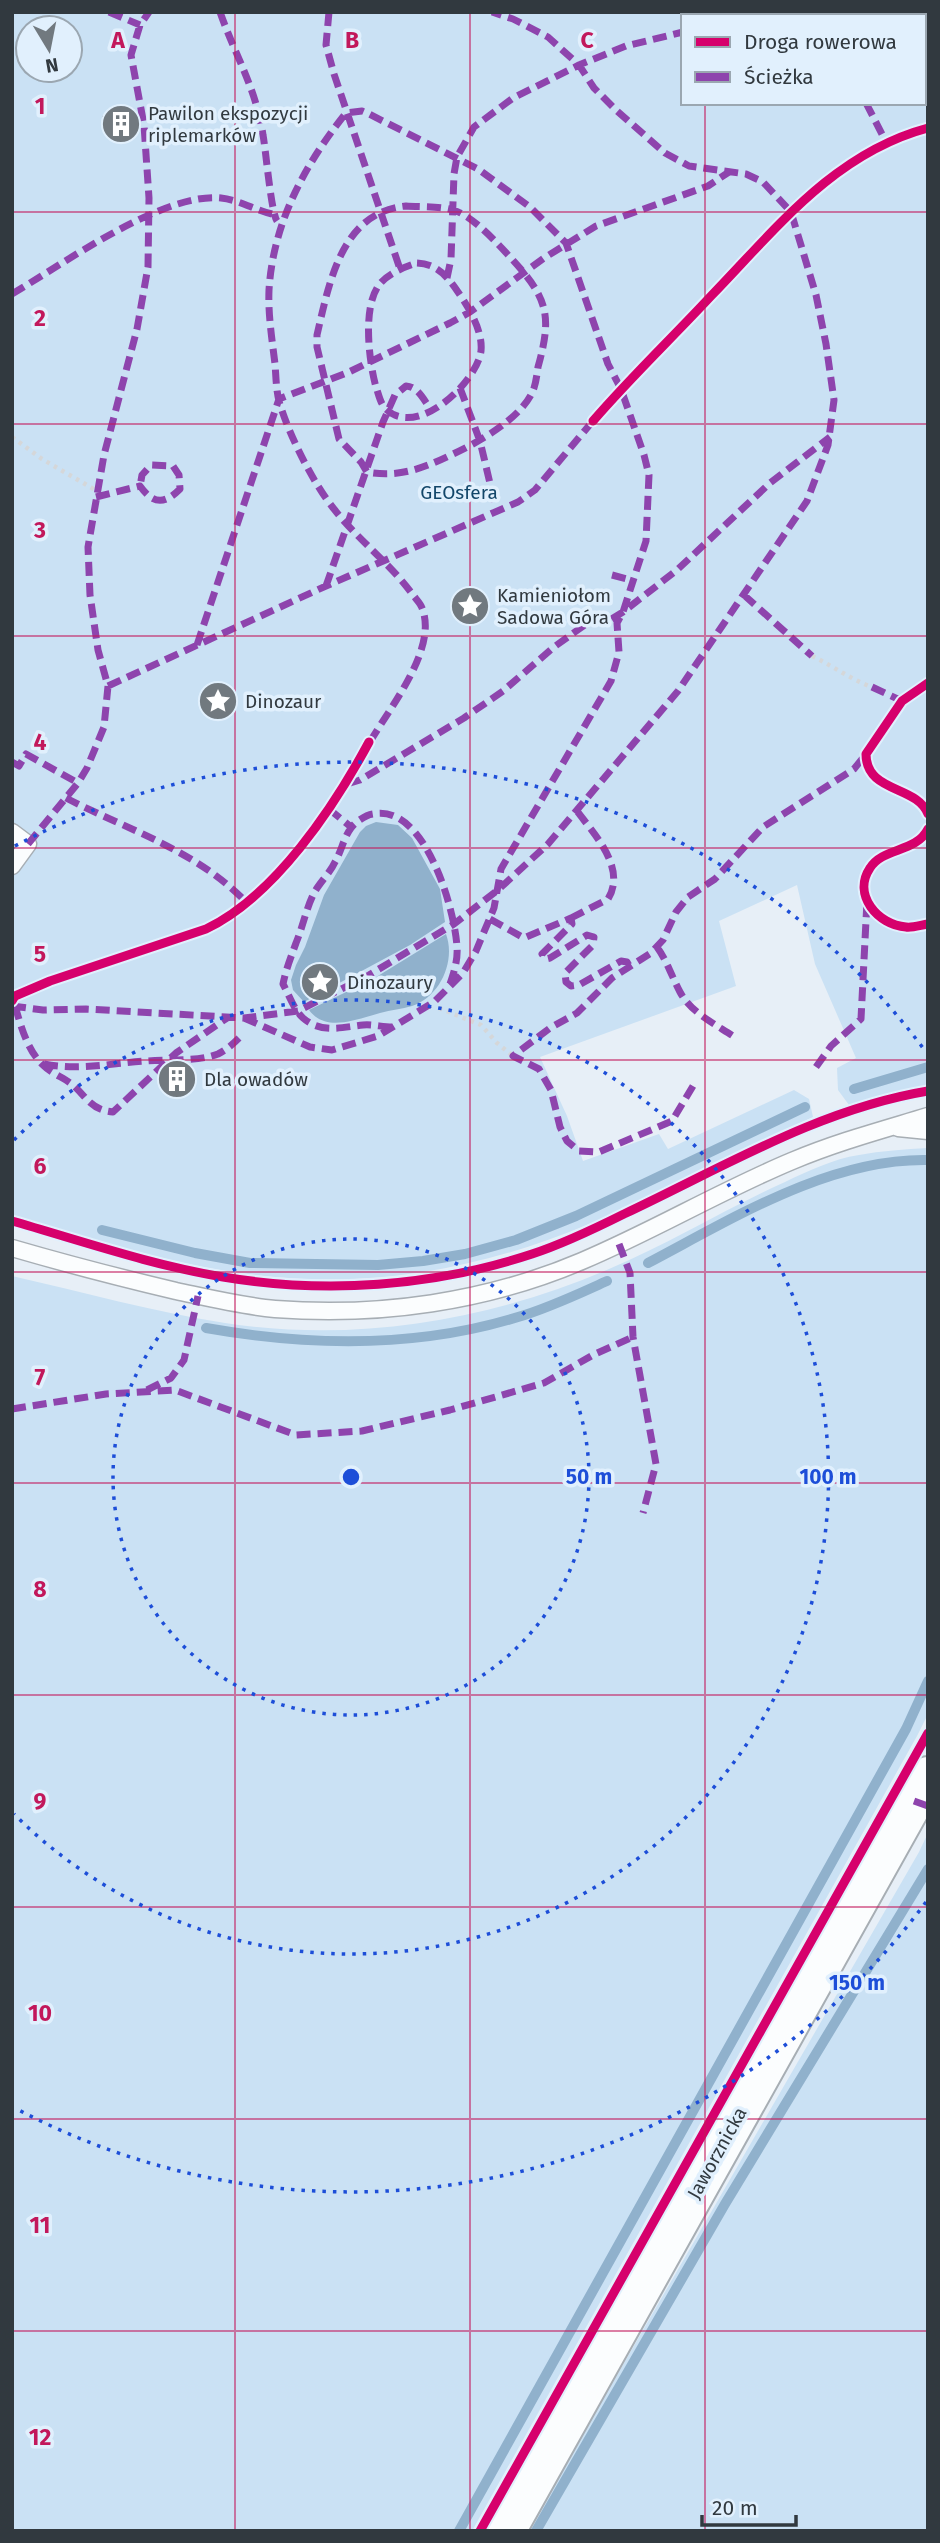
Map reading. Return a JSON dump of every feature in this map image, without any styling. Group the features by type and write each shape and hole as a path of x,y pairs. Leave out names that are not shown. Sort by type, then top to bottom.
{"street":[{"name":"Jaworznicka","path":"506,2531 928,1776"}],"lane":[{"path":"12,832 28,844 12,866"},
{"path":"12,1248 207,1298 274,1309 342,1312 412,1307 473,1295 559,1270 665,1223 790,1162 846,1139 928,1116"},
{"path":"889,1128 928,1131"}],"path":[{"path":"825,182 858,157 886,142 928,128"},
{"path":"12,437 42,459 97,491"},
{"path":"812,656 833,666 849,679 872,687"},
{"path":"439,1008 481,1024 496,1043 513,1056"}],"green space":[{"name":"GEOsfera","path":"12,12 928,12 928,1085 849,1105 838,1090 837,1068 856,1058 815,964 797,885 719,921 736,986 540,1057 567,1116 583,1161 659,1134 668,1149 794,1090 809,1099 813,1117 598,1220 537,1244 486,1259 383,1277 278,1277 225,1271 171,1260 12,1218"},
{"path":"928,1148 928,1714 472,2531 12,2531 12,1276 145,1308 274,1329 372,1328 421,1323 516,1302 609,1269 763,1192 830,1162 893,1150"},
{"path":"928,1833 928,2531 527,2531 919,1852"}],"shaded area":[{"path":"376,822 398,825 412,838 440,889 445,922 410,945 304,1002 293,990 291,980 324,895 360,832"},
{"path":"446,934 449,944 447,966 438,986 422,1001 352,1021 333,1023 316,1017 309,1010 373,979"}],"building":[{"name":"Pawilon ekspozycji riplemarków","path":"133,108 139,132 108,139 102,116"}],"waterway":[{"path":"854,1089 928,1067"},
{"path":"102,1230 195,1253 250,1263 378,1265 465,1254 516,1240 576,1216 805,1107"},
{"path":"648,1263 747,1211 818,1180 891,1162 928,1160"},
{"path":"206,1328 323,1341 402,1339 480,1327 530,1313 607,1281"},
{"path":"459,2531 906,1729 928,1681"},
{"path":"536,2531 725,2204 928,1869"}],"marked path":[{"path":"109,12 140,25"},
{"path":"28,844 78,783 104,727 108,686 98,650 90,595 88,547 104,455 137,329 148,267 149,198 144,125 131,55 140,25 149,12"},
{"path":"220,12 260,118 277,221"},
{"path":"329,12 326,45 334,74 400,269"},
{"path":"12,1006 43,1010 86,1009 244,1018 298,1011 369,975 454,924 499,889 548,844 678,691 807,501 828,445 834,400 816,295 791,212 763,182 746,174 689,166 665,153 617,111 594,88 579,65 548,37 513,19 492,12"},
{"path":"729,14 733,12"},
{"path":"783,12 786,14"},
{"path":"447,278 451,259 457,157 474,127 513,98 579,65 626,46 681,32"},
{"path":"867,105 886,142"},
{"path":"244,1018 310,1047 332,1050 378,1036 434,1002 463,973 476,951 494,908 501,869 611,681 619,652 617,623 646,541 649,475 644,455 621,389 608,364 566,243 530,207 478,169 362,111 346,113 317,153 294,196 277,241 269,299 278,396 288,428 302,457 334,509 394,572 422,608 425,625 417,661 367,747"},
{"path":"197,645 279,399 349,372 450,323 470,312 544,258 596,226 708,186 729,172"},
{"path":"12,294 114,232 171,206 197,199 221,198 272,214"},
{"path":"406,206 453,210 468,217 484,230 522,271 539,295 544,307 545,333 534,388 529,399 511,418 475,443 432,464 401,473 379,474 367,472 339,439 317,347 317,335 333,273 352,236 366,222 384,211 406,206"},
{"path":"417,263 436,268 454,286 474,320 480,336 481,351 469,377 444,403 414,417 400,417 385,408 376,387 371,364 370,310 377,288 384,279 417,263"},
{"path":"326,586 383,422 395,395 406,386 411,387 432,411"},
{"path":"460,388 480,441 497,513"},
{"path":"108,686 518,502 535,490 597,416"},
{"path":"347,784 360,780 464,718 503,691 554,647 586,624 610,620 623,612 677,570 770,483 830,437"},
{"path":"96,497 140,486 154,499 164,500 180,489 179,475 173,466 151,465 142,475 140,486"},
{"path":"612,575 631,580"},
{"path":"744,595 812,656"},
{"path":"872,687 902,701"},
{"path":"12,762 19,766 26,754 78,783"},
{"path":"693,1086 672,1121 599,1152 579,1151 567,1141 560,1127 551,1090 539,1069 513,1056 550,1028 577,1013 612,978 651,953 663,940 676,912 688,897 715,879 763,827 854,769 866,754"},
{"path":"66,798 184,855 206,869 247,903"},
{"path":"329,809 351,827"},
{"path":"571,918 608,899 614,875 606,852 577,811"},
{"path":"392,1027 317,1026 300,1015 283,984 314,893 333,866 349,832 355,823 364,817 373,814 391,815 408,825 422,841 434,862 455,930 457,957 450,984"},
{"path":"816,1067 831,1046 861,1019 867,901"},
{"path":"490,919 524,938 571,918 572,924 542,954 546,959 587,935 594,937 593,945 565,973 566,982 571,986 579,985 621,961 627,962 630,967"},
{"path":"657,947 677,986 691,1006 736,1038"},
{"path":"15,1006 22,1030 37,1059 70,1083 95,1106 113,1112 176,1053 227,1018"},
{"path":"44,1064 83,1067 201,1058 218,1054 239,1038"},
{"path":"619,1244 630,1273 633,1337 656,1464 643,1513"},
{"path":"147,1390 171,1378 184,1360 198,1296"},
{"path":"12,1409 106,1394 175,1390 296,1435 362,1431 450,1410 544,1383 593,1355 633,1337"},
{"path":"914,1801 928,1806"}],"cycle path":[{"path":"593,421 759,245 808,197 863,156 894,140 928,128"},
{"path":"928,683 902,701 866,754 868,767 874,776 914,798 928,814"},
{"path":"12,1001 15,996 50,981 206,929 231,914 256,895 300,848 338,794 369,742"},
{"path":"928,829 916,842 876,861 865,878 864,888 871,907 886,921 908,927 928,924"},
{"path":"12,1221 143,1259 223,1277 339,1286 417,1280 456,1274 544,1250 590,1231 810,1126 848,1111 928,1091"},
{"path":"480,2531 928,1733"}],"place":[{"name":"Pawilon ekspozycji riplemarków","path":"121,124"},
{"name":"Kamieniołom Sadowa Góra","path":"470,606"},
{"name":"Dinozaur","path":"218,701"},
{"name":"Dinozaury","path":"320,982"},
{"name":"Dla owadów","path":"177,1079"}]}
